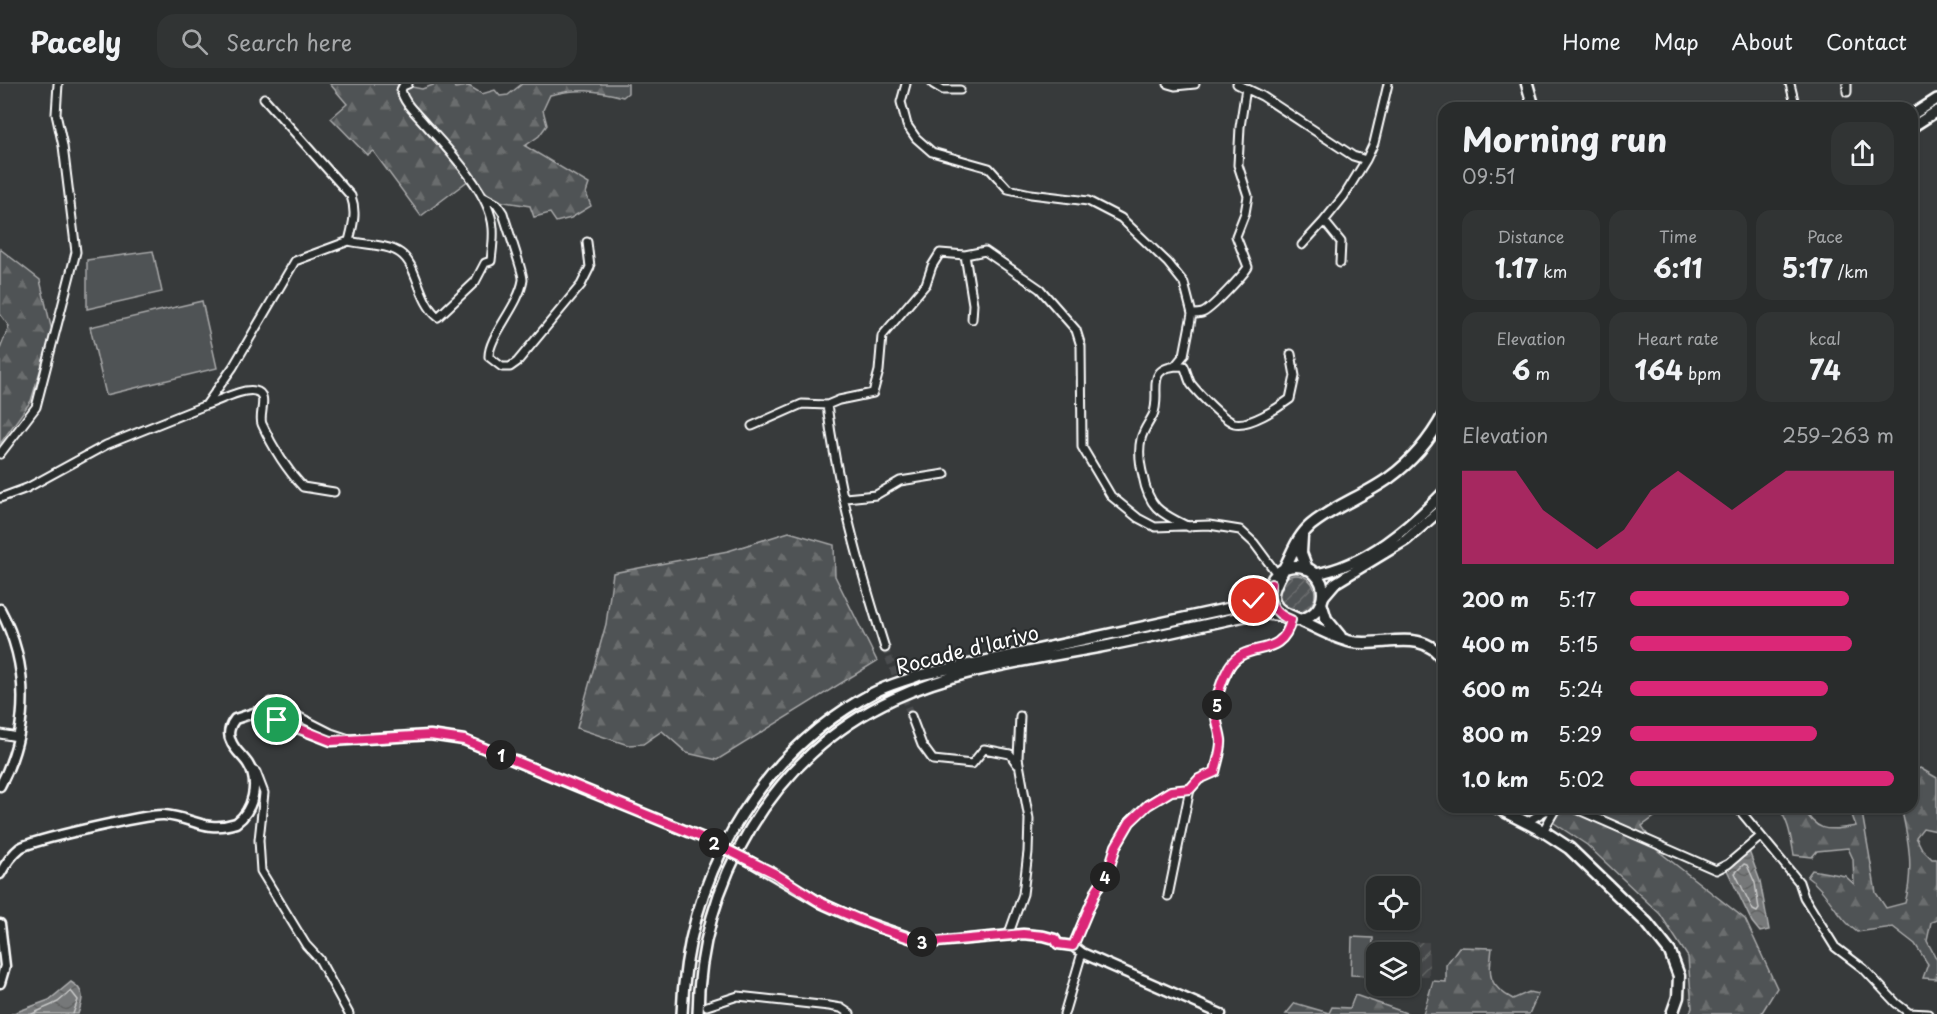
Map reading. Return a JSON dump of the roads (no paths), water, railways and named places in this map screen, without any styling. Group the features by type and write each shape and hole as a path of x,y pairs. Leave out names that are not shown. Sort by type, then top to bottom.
{"main road":[{"path":"1527,84 1532,102"},
{"path":"1918,111 1937,99"},
{"path":"1918,123 1937,111"},
{"path":"1438,425 1427,444 1389,478 1318,519 1302,535 1273,586 1274,602 1291,619 1309,617 1335,583 1406,540 1438,512"},
{"path":"1438,497 1400,532 1339,568 1311,571 1291,567 1281,572 1271,584 1271,602 1291,619 1342,638 1363,643 1414,640 1438,654"},
{"path":"1302,535 1301,553 1321,584 1326,619 1342,638"},
{"name":"Rocade d'Iarivo","path":"682,1014 686,955 695,918 711,872 731,831 751,798 773,772 803,742 838,714 875,692 920,675 1230,608 1254,601 1264,594 1271,584"},
{"name":"Rocade d'Iarivo","path":"698,1014 699,968 705,933 725,878 743,840 759,814 795,771 852,724 893,699 957,676 1260,613 1291,619"},
{"path":"1509,813 1543,831 1569,849 1647,923 1670,952 1679,976 1678,997 1672,1014"}],"street":[{"path":"0,454 36,407 76,252 63,146 56,114 58,84"},
{"path":"206,405 254,333 295,261 349,241 399,252 406,259 428,308 438,317 475,282 485,263 491,261 494,229 482,196 448,148 405,101 401,90 408,84"},
{"path":"906,84 901,102 907,125 916,138 932,152 989,168 1008,189 1088,201 1121,218 1168,263 1184,283 1192,314 1184,355 1175,366"},
{"path":"933,84 943,90 960,90"},
{"path":"1168,84 1175,86 1195,84"},
{"path":"1238,84 1353,156 1366,160"},
{"path":"1302,245 1344,196 1366,160 1374,143 1388,84"},
{"path":"1790,84 1795,102"},
{"path":"1192,314 1203,313 1212,306 1234,281 1243,276 1248,267 1236,236 1245,213 1248,196 1238,165 1246,88"},
{"path":"264,98 351,196 355,206 355,219 349,241"},
{"path":"482,196 497,204 503,213 524,278 513,309 488,348 489,357 502,367 510,367 517,362 576,293 590,267 587,243"},
{"path":"1324,221 1341,242 1340,263"},
{"path":"752,426 802,404 827,405 839,400 873,393 879,371 882,336 926,284 932,266 940,253 965,255 985,251 1040,289 1076,330 1081,346 1082,447 1111,496 1138,518 1155,527 1209,525 1240,530 1281,572"},
{"path":"965,255 973,304 972,319"},
{"path":"1190,527 1163,514 1152,504 1146,492 1140,463 1141,439 1154,413 1155,381 1163,370 1184,366 1191,383 1226,418 1232,422 1243,423 1273,412 1290,399 1295,376 1291,354"},
{"path":"0,498 27,488 106,445 206,405 254,390 263,398 261,421 295,478 303,487 334,492"},
{"path":"827,405 831,435 859,560 885,648"},
{"path":"845,498 876,495 900,481 945,474"},
{"path":"0,609 17,647 21,669 23,712 9,769 0,786"},
{"path":"1168,896 1190,789 1199,779 1215,772 1222,741 1216,716 1218,693 1230,665 1244,654 1280,643 1286,637 1291,619"},
{"path":"270,702 354,742"},
{"path":"349,1014 319,959 306,945 261,871 259,840 264,793 256,772 252,770 230,737 235,719 249,713 257,712 331,741 354,742 430,735 464,740 701,837 751,862 821,903 856,919 925,943 1023,934 1044,936 1055,939 1058,944 1073,946 1082,953 1221,1014"},
{"path":"910,716 922,745 933,760 972,764 984,749 1012,755 1021,772"},
{"path":"1008,936 1023,894 1028,852 1029,819 1021,772 1020,716"},
{"path":"0,734 18,737"},
{"path":"0,874 14,853 34,841 136,818 164,815 206,827 236,824 246,814 252,801 252,770"},
{"path":"1073,946 1097,889 1108,872 1116,846 1130,822 1148,805 1171,791 1190,789"},
{"path":"1527,822 1542,813"},
{"path":"1543,831 1553,813"},
{"path":"1586,813 1716,870 1728,864 1760,837"},
{"path":"1742,813 1799,882 1804,897 1835,947 1864,969 1896,1003 1909,1013 1928,1014"},
{"path":"0,924 5,966 0,983"},
{"path":"1064,1014 1082,953"},
{"path":"707,1006 738,996 829,1006 841,1008 850,1014"}],"water":[{"path":"1749,851 1760,881 1769,930 1760,932 1752,922 1727,870"},
{"path":"71,982 76,985 82,996 78,1014 11,1014 49,1000"}],"tunnel":[{"path":"885,648 911,716"}]}
